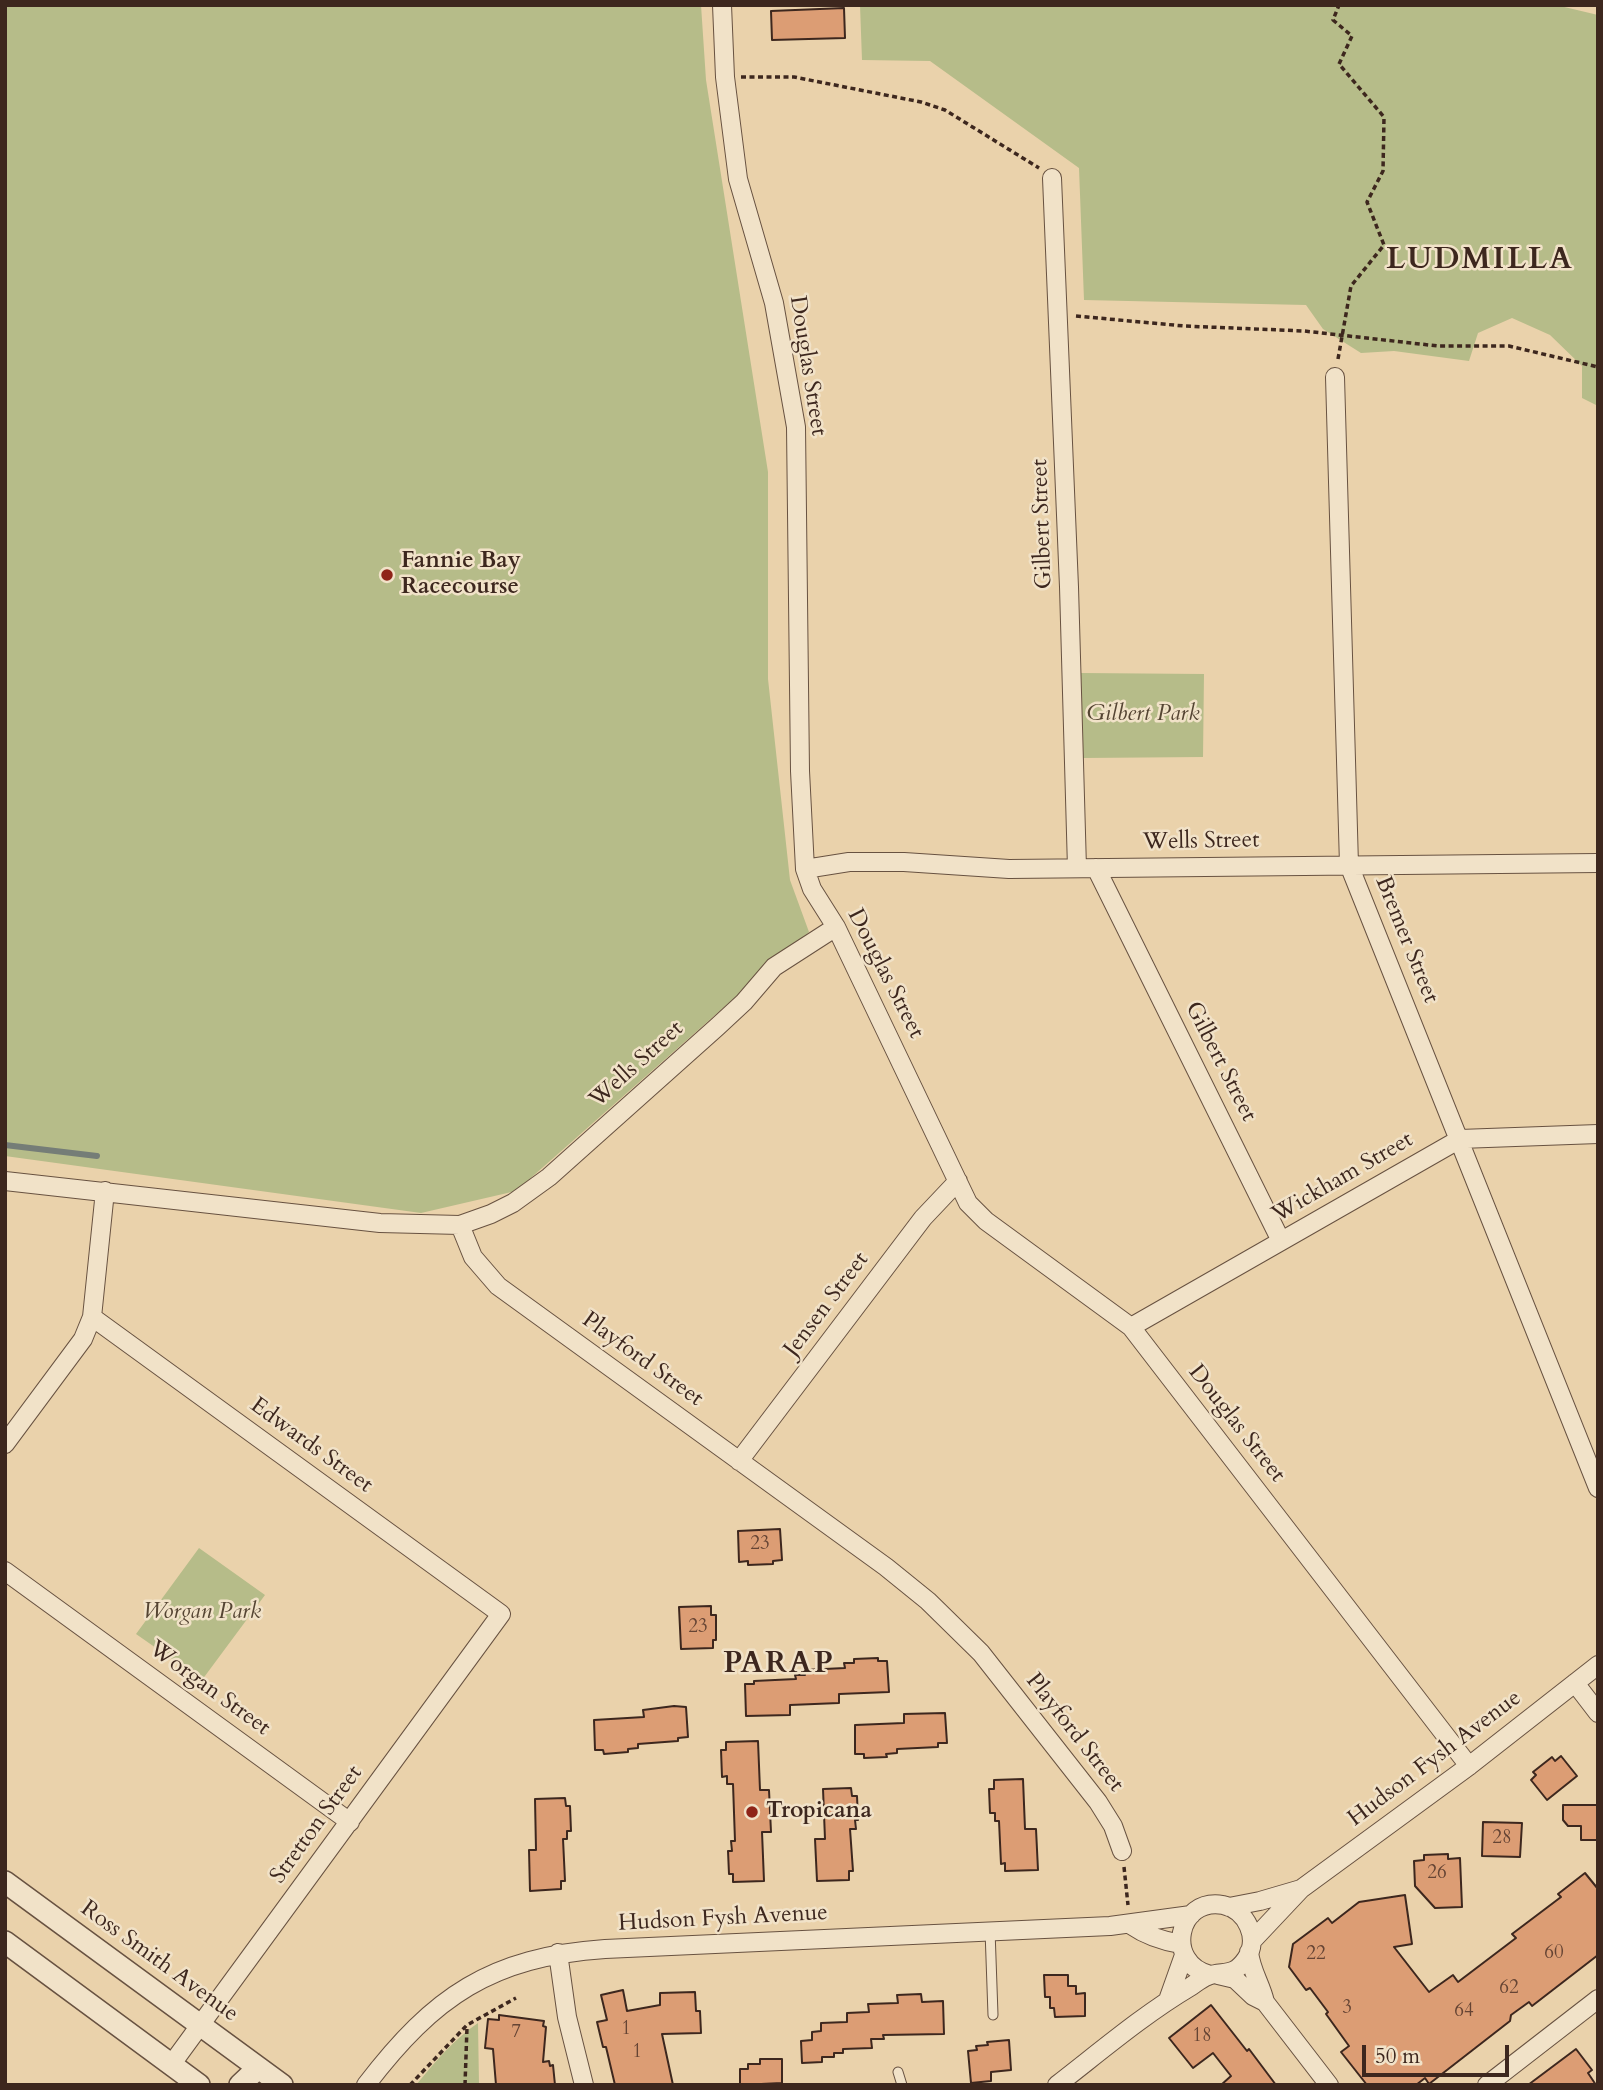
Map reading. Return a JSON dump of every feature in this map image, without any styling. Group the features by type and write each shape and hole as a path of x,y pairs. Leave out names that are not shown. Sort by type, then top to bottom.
{"street":[{"name":"Douglas Street","path":"722,5 725,78 738,179 774,303 796,427 800,771 805,869 812,889 836,927 968,1203 975,1212 1130,1327 1469,1766"},
{"name":"Gilbert Street","path":"1052,178 1077,869"},
{"name":"Bremer Street","path":"1335,377 1349,865 1598,1488"},
{"name":"Wells Street","path":"805,869 849,862 904,862 972,868 1077,869 1598,863"},
{"name":"Gilbert Street","path":"1096,868 1282,1241"},
{"name":"Wells Street","path":"460,1225 502,1209 549,1177 744,1002 774,967 836,927"},
{"name":"Wickham Street","path":"1130,1327 1460,1139 1598,1134"},
{"path":"5,1181 380,1223 460,1225"},
{"name":"Jensen Street","path":"739,1461 923,1218 958,1181"},
{"path":"5,1444 83,1339 92,1317 106,1191"},
{"name":"Playford Street","path":"460,1225 473,1257 498,1286 886,1567 928,1601 981,1653 1098,1802 1113,1826 1122,1851"},
{"name":"Edwards Street","path":"92,1317 501,1614"},
{"name":"Worgan Street","path":"5,1572 350,1822"},
{"name":"Stretton Street","path":"171,2065 501,1614"},
{"name":"Hudson Fysh Avenue","path":"1301,1889 1469,1766 1598,1665"},
{"path":"1575,1683 1598,1713"},
{"name":"Ross Smith Avenue","path":"5,1882 282,2085"},
{"path":"1168,2000 1182,1949 1183,1927 1191,1915 1205,1906 1229,1907 1301,1889"},
{"path":"1057,2085 1168,2000 1214,1975 1234,1970 1241,1965 1251,1947 1301,1889"},
{"path":"1229,1907 1246,1920 1254,1974 1261,1985 1265,2001 1329,2085"},
{"name":"Hudson Fysh Avenue","path":"366,2085 404,2039 444,2001 498,1970 558,1953 614,1948 1131,1925 1191,1915"},
{"path":"1131,1925 1144,1934 1182,1949 1197,1970 1235,1979 1253,1996 1265,2001"},
{"path":"5,1942 199,2085"},
{"path":"558,1953 567,2017 584,2085"},
{"path":"1488,2085 1598,1999"},
{"path":"240,2085 258,2068"}],"lane":[{"path":"990,1930 993,2015"},
{"path":"898,2073 902,2085"}],"path":[{"path":"1335,377 1350,286 1384,245 1367,202 1384,171 1384,117 1339,64 1352,36 1333,20 1339,5"},
{"path":"725,78 794,77 921,102 945,110 1052,178"},
{"path":"1059,317 1304,331 1438,346 1509,346 1598,367"},
{"path":"1122,1851 1131,1925"},
{"path":"410,2085 467,2025 516,1998"},
{"path":"465,2085 467,2025"}],"green space":[{"name":"Fannie Bay Racecourse","path":"5,5 701,5 706,80 768,472 768,679 790,880 809,932 516,1191 421,1213 5,1156"},
{"path":"860,5 1556,5 1598,15 1598,406 1582,398 1582,366 1550,335 1512,318 1478,333 1469,361 1394,351 1361,353 1323,329 1306,305 1084,300 1079,168 930,61 862,60"},
{"name":"Gilbert Park","path":"1081,673 1204,674 1203,757 1083,758"},
{"name":"Worgan Park","path":"199,1548 265,1595 202,1680 136,1634"},
{"path":"478,2023 479,2085 416,2085 452,2044"}],"building":[{"path":"844,8 845,38 772,40 771,11"},
{"path":"780,1529 782,1560 773,1561 773,1564 748,1565 748,1561 739,1562 738,1531"},
{"path":"711,1606 711,1615 716,1615 716,1640 713,1640 713,1648 681,1649 679,1607"},
{"path":"878,1658 878,1661 887,1661 889,1692 839,1694 839,1703 790,1705 790,1715 746,1716 745,1684 754,1684 754,1681 796,1679 795,1675 805,1675 804,1670 845,1668 844,1663 854,1663 854,1659"},
{"path":"686,1707 688,1737 678,1738 678,1741 638,1744 638,1748 628,1749 628,1752 604,1754 603,1750 595,1750 594,1720 644,1717 643,1710"},
{"name":"Tropicana","path":"945,1713 947,1743 938,1743 938,1747 897,1749 897,1753 886,1754 887,1757 864,1758 864,1754 855,1754 855,1725 904,1723 904,1714"},
{"name":"Tropicana","path":"758,1741 760,1790 769,1790 771,1832 762,1832 764,1881 733,1882 733,1874 729,1874 728,1851 732,1851 731,1841 735,1841 733,1784 727,1784 727,1776 722,1777 721,1750 726,1750 726,1742"},
{"path":"1561,1756 1577,1776 1547,1800 1531,1780 1536,1775 1533,1772 1552,1757 1555,1761"},
{"path":"1023,1779 1025,1829 1036,1829 1038,1870 1005,1871 1005,1863 1001,1864 999,1821 995,1821 995,1813 990,1813 989,1789 994,1789 994,1780"},
{"name":"Tropicana","path":"851,1788 852,1796 857,1796 858,1820 855,1820 856,1829 850,1829 853,1871 849,1871 849,1880 817,1881 815,1839 825,1839 823,1789"},
{"path":"565,1798 566,1806 570,1806 571,1831 567,1831 567,1839 563,1839 565,1881 561,1881 561,1889 530,1891 529,1850 536,1850 535,1799"},
{"path":"1563,1805 1598,1805 1598,1840 1581,1840 1581,1826 1568,1826 1563,1820"},
{"path":"1483,1822 1522,1823 1520,1857 1482,1856"},
{"path":"1448,1854 1448,1859 1460,1858 1462,1907 1435,1908 1415,1886 1414,1861 1424,1860 1424,1855"},
{"path":"1585,1873 1598,1889 1598,1955 1532,2006 1529,2002 1511,2015 1510,2021 1429,2084 1425,2078 1416,2085 1367,2085 1341,2052 1349,2046 1326,2014 1328,2012 1310,1988 1306,1990 1289,1967 1293,1944 1328,1918 1332,1923 1359,1902 1405,1895 1412,1944 1394,1947 1429,1992 1453,1975 1458,1982 1516,1938 1512,1934 1561,1897 1558,1894"},
{"path":"1044,1975 1068,1975 1068,1986 1076,1986 1076,1994 1085,1993 1085,2016 1055,2017 1054,2008 1050,2008 1050,1997 1045,1997"},
{"path":"623,1990 627,2011 660,2005 660,1993 695,1992 696,2011 700,2011 701,2033 662,2034 673,2085 615,2085 597,2022 607,2020 601,1995"},
{"path":"921,1994 922,2002 943,2001 944,2034 883,2035 884,2039 871,2039 872,2048 843,2049 843,2053 834,2053 834,2057 822,2057 822,2062 802,2063 801,2041 812,2040 812,2032 821,2031 821,2023 847,2022 847,2013 869,2012 868,2004 898,2003 897,1995"},
{"path":"1211,2005 1276,2085 1221,2085 1231,2076 1213,2053 1193,2068 1169,2038"},
{"path":"499,2015 544,2021 543,2026 546,2027 543,2062 549,2061 550,2066 553,2065 555,2085 496,2085 493,2049 485,2048 488,2019 499,2020"},
{"path":"1009,2040 1011,2070 991,2072 991,2081 971,2083 968,2051 977,2050 976,2046 988,2045 987,2042"},
{"path":"1576,2049 1592,2070 1588,2073 1596,2085 1528,2085"},
{"path":"760,2059 782,2059 782,2083 740,2085 740,2069 748,2069 748,2064 760,2064"}],"waterway":[{"path":"5,1145 97,1156"}],"place":[{"name":"Fannie Bay Racecourse","path":"387,575"},
{"name":"Tropicana","path":"752,1812"}],"district":[{"name":"LUDMILLA","path":"1480,261"},
{"name":"PARAP","path":"779,1665"}]}
